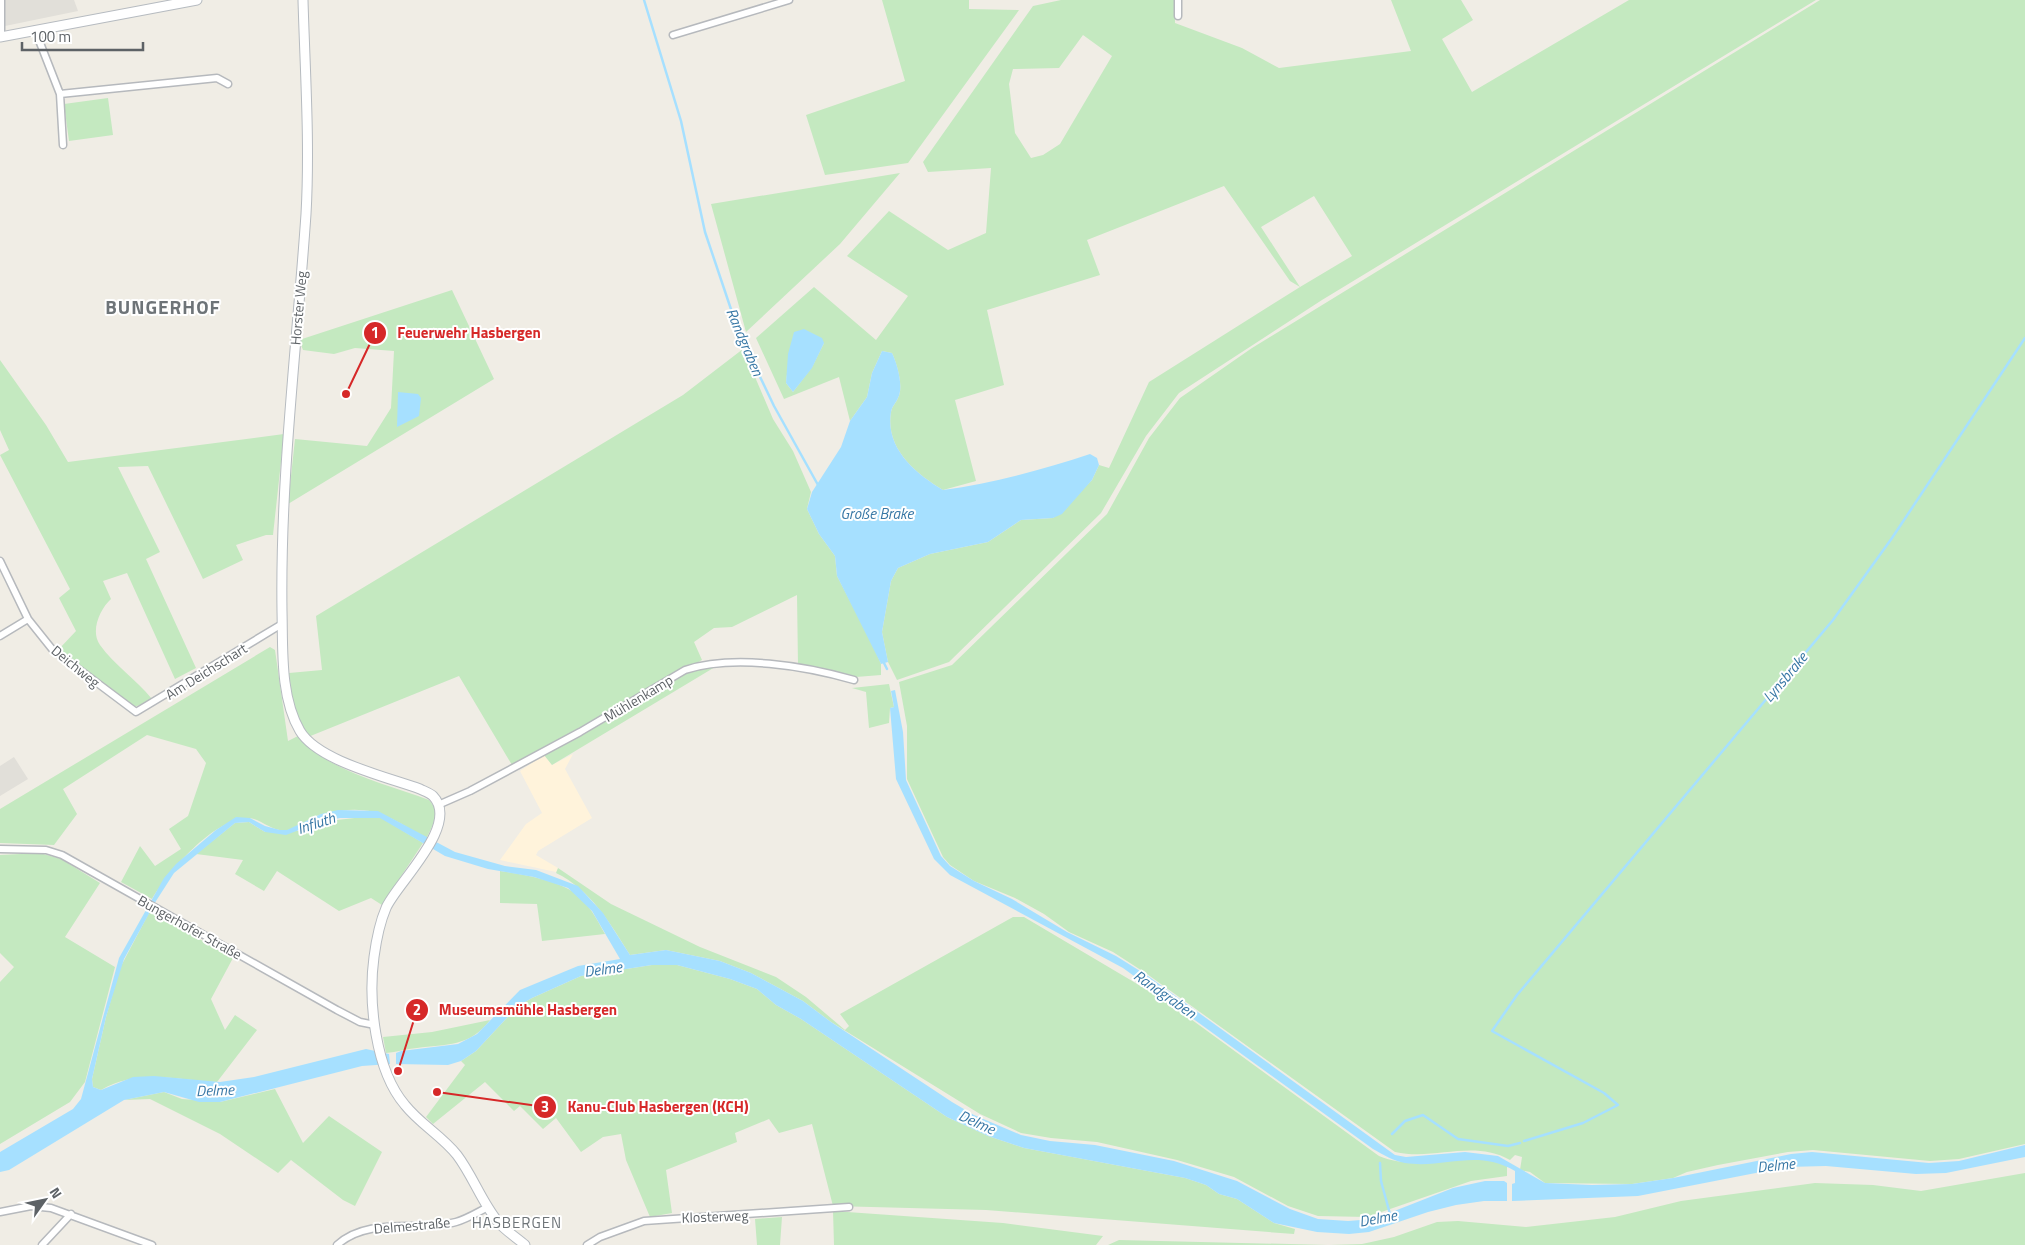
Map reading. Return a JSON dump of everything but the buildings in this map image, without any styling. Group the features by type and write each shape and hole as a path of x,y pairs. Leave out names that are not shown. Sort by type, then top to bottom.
{"street":[{"path":"1,0 0,37 197,0"},
{"name":"Horster Weg","path":"282,620 281,556 306,212 303,0"},
{"path":"673,35 765,3 789,0"},
{"path":"1178,0 1178,16"},
{"path":"35,30 60,94 63,145"},
{"path":"60,94 217,78 228,84"},
{"name":"Deichweg","path":"0,560 28,619 52,649 129,708"},
{"path":"0,636 28,619"},
{"path":"282,620 287,688 294,720 301,733 314,747 329,757 420,789 432,796 438,806 440,812 427,849 386,908 374,957 372,1008 375,1025 385,1070 392,1089 406,1107 458,1156 500,1224 525,1245"},
{"name":"Am Deichschart","path":"129,708 136,712 148,707 282,620"},
{"name":"Mühlenkamp","path":"438,806 572,737 685,670 704,664 740,661 833,674 854,680"},
{"name":"Bungerhofer Straße","path":"0,849 46,850 62,855 337,1010 360,1022 375,1025"},
{"path":"0,1212 32,1206 51,1208 152,1245"},
{"name":"Delmestraße","path":"337,1245 362,1230 456,1222 488,1207"},
{"name":"Klosterweg","path":"587,1245 600,1237 652,1220 849,1207"},
{"path":"42,1245 71,1214"}],"shaded area":[{"path":"4,0 74,0 78,11 5,26"},
{"path":"573,754 565,769 592,818 538,851 536,855 558,868 556,872 500,860 526,824 542,813 520,771 544,755 552,765"},
{"path":"14,757 28,779 0,796 0,766"}],"green space":[{"path":"882,0 969,0 969,9 1019,10 908,163 825,175 806,115 905,81"},
{"path":"1061,0 1175,0 1175,23 1242,48 1279,68 1411,51 1391,0 1461,0 1473,20 1442,39 1472,92 1629,0 1816,0 1322,300 1179,393 1146,436 1101,513 949,662 897,680 888,662 882,632 891,581 898,568 930,554 988,542 1021,520 1053,518 1092,480 1099,465 1109,468 1149,382 1300,287 1290,281 1224,186 1087,240 1100,275 987,310 1004,385 955,400 976,481 943,490 922,476 897,448 890,425 892,408 900,393 900,382 898,369 892,353 882,351 872,373 867,397 850,421 839,377 784,399 756,338 814,287 876,340 908,296 847,256 889,211 948,250 986,233 991,168 928,172 923,162 1033,6","holes":["1083,35 1112,56 1060,144 1043,155 1031,158 1015,133 1009,84 1013,69 1059,68","1314,196 1352,256 1300,287 1261,227","824,343 812,367 793,392 786,383 788,365"]},
{"path":"1820,0 2025,0 2025,1144 1959,1159 1930,1161 1813,1150 1788,1152 1687,1172 1673,1178 1632,1184 1545,1183 1530,1172 1520,1170 1522,1157 1515,1155 1510,1160 1482,1151 1424,1154 1395,1152 1147,974 1113,952 1069,932 1044,914 1015,898 974,881 950,865 943,857 907,779 907,726 899,682 952,665 1107,514 1149,438 1180,398 1252,348"},
{"path":"108,98 113,135 69,141 64,104"},
{"path":"900,173 840,244 746,332 711,204"},
{"path":"452,290 494,379 288,504 295,439 367,446 391,408 394,351 355,348 334,354 303,350 299,340"},
{"path":"743,349 773,419 793,451 811,492 807,509 819,534 835,556 837,576 871,641 881,664 881,675 856,677 798,666 797,595 732,627 714,628 694,642 702,660 512,765 459,676 308,737 297,714 289,673 322,670 316,616 683,395"},
{"path":"0,360 46,425 68,462 284,434 273,535 266,535 236,545 243,560 203,579 148,466 118,467 160,552 146,559 196,668 175,679 127,573 103,581 111,599 100,614 96,627 97,639 112,659 152,699 144,704 133,707 59,649 76,631 59,598 70,589 0,455 9,450 0,430"},
{"path":"270,647 275,650 288,741 298,736 325,759 341,767 429,800 435,809 435,819 426,839 389,817 366,810 322,814 288,830 272,828 257,820 248,818 221,827 193,848 169,875 152,899 121,882 140,846 155,866 181,849 169,829 188,816 206,763 196,749 147,735 63,789 77,814 54,845 0,843 0,809"},
{"path":"715,667 552,765 544,755 682,674 697,668"},
{"path":"889,684 894,707 890,708 889,723 869,728 866,692 852,688"},
{"path":"380,817 423,843 382,905 371,898 339,911 277,871 264,891 235,874 243,860 196,854 235,823 249,822 265,832 298,831 320,822"},
{"path":"40,853 61,859 100,883 65,937 115,967 85,1082 70,1102 0,1144 0,982 14,967 0,953 0,855"},
{"path":"558,868 611,904 700,947 776,977 806,997 845,1030 849,1026 840,1014 1013,917 1024,917 1166,1001 1379,1156 1395,1161 1412,1162 1460,1159 1492,1161 1507,1166 1507,1176 1471,1181 1367,1217 1318,1216 1288,1206 1234,1177 1177,1160 1097,1142 1021,1133 980,1114 831,1022 803,1001 751,973 720,961 666,950 630,955 599,908 580,888 556,873"},
{"path":"500,871 539,878 568,888 584,902 605,934 542,941 537,904 500,903"},
{"path":"150,911 233,958 211,999 225,1030 235,1015 257,1030 217,1082 143,1077 115,1083 101,1090 93,1087 92,1079 106,1017 120,968"},
{"path":"652,965 677,965 730,979 757,989 776,1005 801,1019 947,1117 988,1136 1024,1148 1185,1178 1206,1185 1219,1194 1237,1199 1274,1223 1295,1229 1294,1234 986,1210 833,1206 812,1124 779,1133 769,1119 735,1133 737,1142 666,1170 672,1213 650,1217 626,1160 621,1134 603,1137 581,1152 556,1118 543,1129 520,1106 514,1111 485,1082 433,1124 426,1117 465,1065 461,1061 476,1051 518,1006 581,976"},
{"path":"490,1020 474,1035 457,1043 386,1053 383,1037 432,1032"},
{"path":"275,1089 303,1143 329,1116 382,1152 355,1206 343,1200 291,1160 278,1173 220,1134 150,1099 124,1100 164,1092 182,1099 220,1102"},
{"path":"2025,1173 2025,1245 1329,1245 1362,1244 1394,1237 1437,1222 1458,1221 1526,1227 1615,1217 1681,1201 1815,1183 1873,1185 1921,1191"},
{"path":"833,1211 1003,1223 1103,1236 1096,1245 834,1245"},
{"path":"782,1217 780,1245 757,1245 755,1219"},
{"path":"1119,1240 1328,1245 1108,1245"}],"water":[{"path":"804,329 822,338 824,343 812,368 793,392 786,383 788,354 794,332"},
{"name":"Große Brake","path":"882,351 892,353 899,375 900,393 892,410 890,425 897,448 922,476 943,490 1017,475 1090,454 1097,458 1099,465 1092,480 1062,514 1053,518 1021,520 988,542 930,554 898,568 891,581 882,632 888,662 881,664 837,576 835,556 819,534 807,509 812,492 841,447 850,421 867,397 872,373"},
{"path":"398,392 418,394 421,398 419,416 397,427"},
{"name":"Delme","path":"895,690 903,732 906,780 941,856 950,866 974,881 1012,899 1067,932 1116,956 1148,976 1395,1155 1406,1157 1465,1152 1498,1156 1545,1183 1592,1185 1632,1184 1673,1178 1791,1154 1812,1152 1929,1163 1959,1161 2025,1145 2025,1157 1946,1173 1916,1174 1826,1166 1787,1167 1638,1196 1512,1201 1512,1184 1515,1183 1515,1171 1501,1164 1474,1160 1420,1164 1405,1163 1393,1159 1373,1149 1123,968 950,875 934,859 896,779 890,708 894,707 891,691"},
{"path":"338,810 378,811 455,852 505,866 536,870 578,886 603,913 630,955 666,950 720,961 751,973 803,1001 831,1022 952,1102 974,1115 1021,1135 1050,1141 1095,1145 1174,1161 1237,1181 1290,1209 1318,1219 1348,1221 1374,1219 1453,1188 1485,1181 1504,1181 1507,1183 1507,1201 1484,1201 1456,1205 1428,1212 1369,1232 1349,1234 1317,1232 1274,1223 1237,1199 1219,1194 1206,1185 1185,1178 1024,1148 988,1136 947,1117 801,1019 776,1005 757,989 730,979 677,965 652,965 581,976 518,1006 476,1051 461,1061 448,1065 396,1064 396,1053 401,1051 458,1044 477,1034 520,990 578,966 620,959 592,911 568,888 534,877 488,869 445,856 380,818 340,818 320,822 286,835 265,832 249,822 235,823 174,873 124,959 106,1017 92,1079 93,1087 101,1090 133,1077 154,1076 220,1082 254,1077 366,1049 389,1054 390,1064 362,1066 220,1102 199,1102 164,1092 124,1100 9,1170 0,1172 0,1152 73,1109 81,1099 119,958 164,878 176,864 216,830 236,817 250,818 265,826 287,830 321,814"}],"waterway":[{"name":"Randgraben","path":"644,0 681,121 705,232 739,333 774,406 818,485"},
{"name":"Lynsbrake","path":"1524,1141 1583,1123 1618,1105 1604,1093 1492,1031 1517,995 1833,620 1892,538 2025,338"},
{"name":"Randgraben","path":"883,661 887,669"},
{"path":"1392,1134 1405,1121 1423,1115 1458,1139 1508,1146 1520,1143"},
{"name":"Delme","path":"1380,1163 1381,1181 1390,1214"}],"place":[{"name":"Feuerwehr Hasbergen","path":"346,394"},
{"name":"Museumsmühle Hasbergen","path":"398,1071"},
{"name":"Kanu-Club Hasbergen (KCH)","path":"437,1092"}],"district":[{"name":"BUNGERHOF","path":"163,306"},
{"name":"HASBERGEN","path":"517,1222"}],"water label":[{"name":"Influth","path":"316,823"}]}
